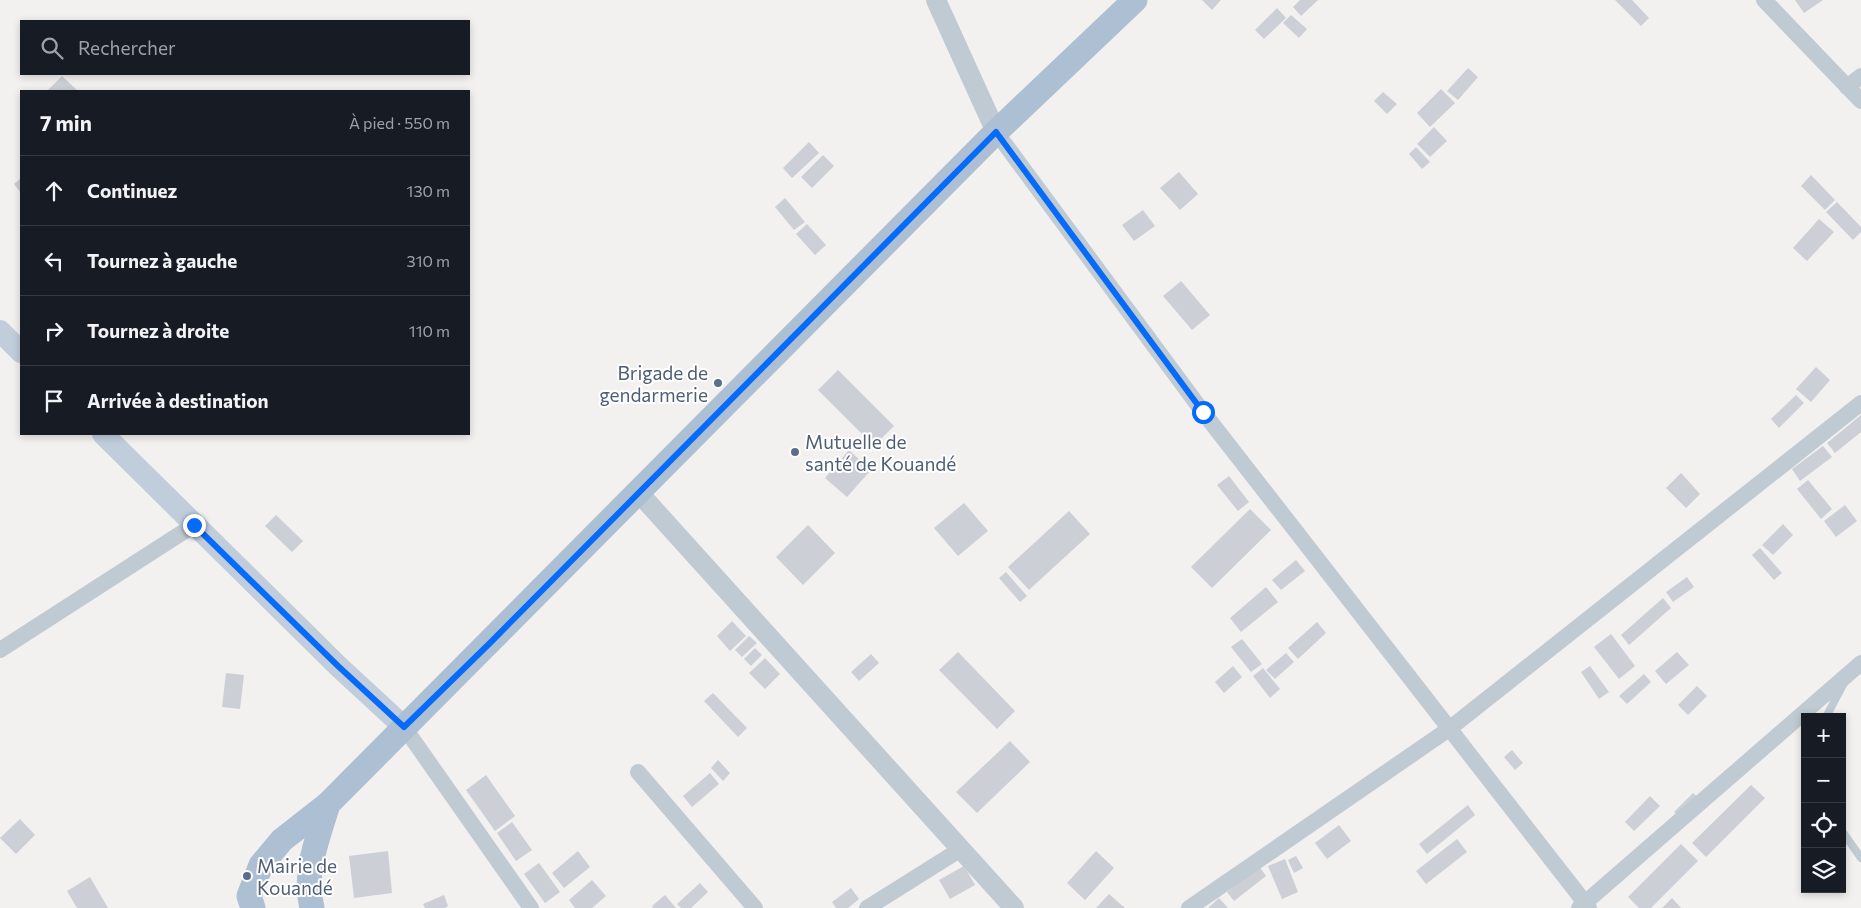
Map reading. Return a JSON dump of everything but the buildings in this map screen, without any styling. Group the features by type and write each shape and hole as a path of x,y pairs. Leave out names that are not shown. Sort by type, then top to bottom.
{"main road":[{"path":"253,908 249,896 261,865 282,840 328,804 996,132 1135,0"},
{"path":"0,331 20,351"},
{"path":"104,435 338,666 404,727"},
{"path":"312,908 309,897 310,862 328,804"}],"street":[{"path":"936,0 996,132 1203,412 1584,906 1861,663"},
{"path":"1764,0 1861,101"},
{"path":"1847,87 1861,76"},
{"path":"1189,908 1449,729 1861,403"},
{"path":"638,493 1014,908"},
{"path":"0,650 194,525"},
{"path":"404,727 531,908"},
{"path":"638,772 755,908"},
{"path":"867,908 961,849"}],"lane":[{"path":"1828,713 1848,674"},
{"path":"1846,837 1861,858"}],"place":[{"name":"Brigade de gendarmerie","path":"718,383"},
{"name":"Mutuelle de santé de Kouandé","path":"795,452"},
{"name":"Mairie de Kouandé","path":"247,876"}],"route":[{"path":"194,525 338,666 404,727 491,642 996,132 1203,412"}]}
